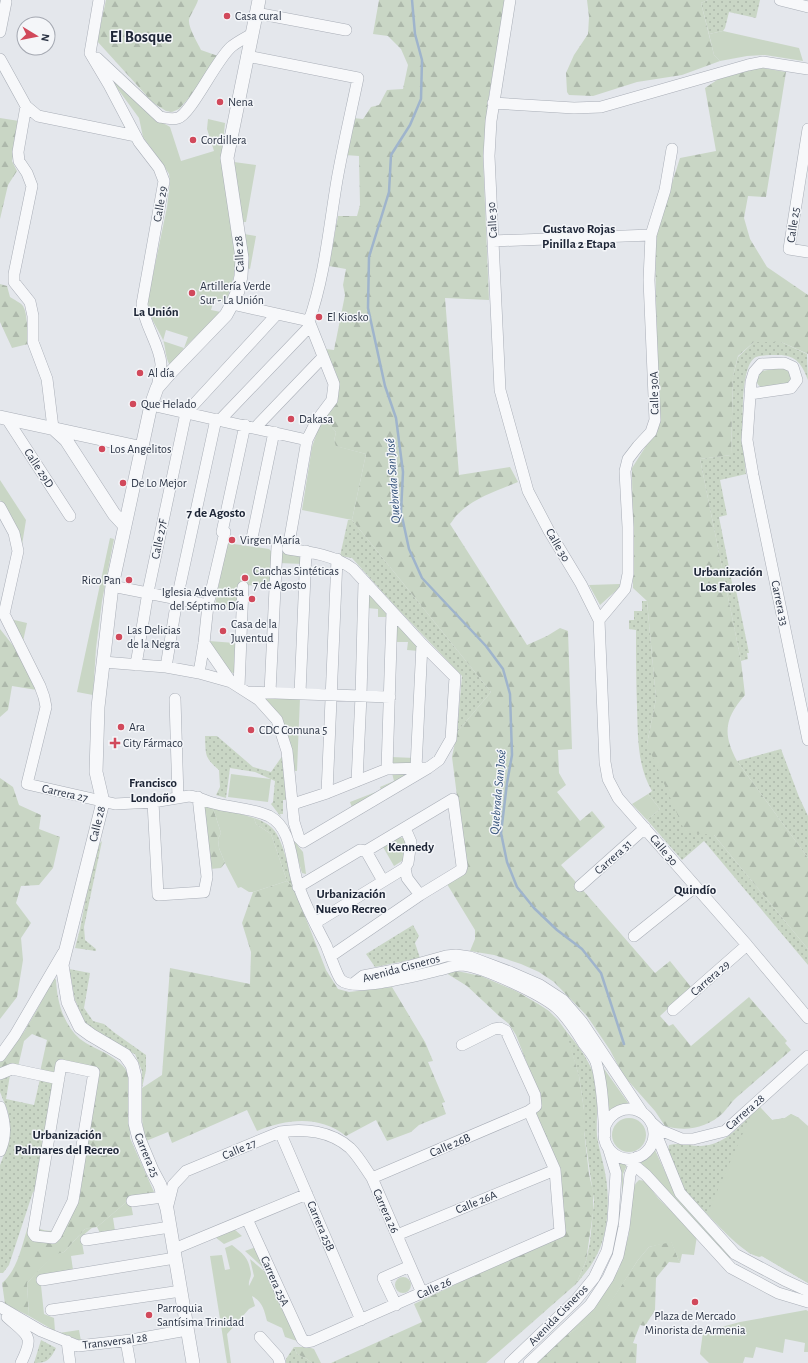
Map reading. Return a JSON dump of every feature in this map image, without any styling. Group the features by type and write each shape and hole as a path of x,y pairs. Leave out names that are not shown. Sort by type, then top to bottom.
{"street":[{"path":"99,0 90,53 160,116 179,118 187,111 216,66 230,48 252,34"},
{"name":"Calle 28","path":"0,1056 16,1035 64,951 103,802 96,772 99,699 112,586 143,448 151,405 157,388 226,315 238,291 242,258 227,158 259,0"},
{"name":"Calle 30","path":"510,0 491,120 490,156 500,390 528,491 549,531 581,584 599,620 605,762 608,779 618,798 747,945 808,1018"},
{"path":"780,0 808,7"},
{"path":"0,32 6,2"},
{"path":"256,13 346,30"},
{"name":"Calle 29","path":"90,53 136,136 160,168 164,181 142,304 143,314 159,354 160,364"},
{"path":"166,667 177,599 218,420 309,324 327,248 338,179 358,78 247,56"},
{"path":"0,59 26,106 38,116 136,136"},
{"path":"494,103 574,108 601,107 763,62 808,69"},
{"path":"26,106 18,152 19,161 27,173 32,186 14,274 14,282 30,302 33,316 33,342 47,379 53,428 66,440 114,514 125,526"},
{"name":"Calle 25","path":"808,129 789,249 808,252"},
{"name":"Calle 30A","path":"599,620 625,589 628,574 628,551 625,471 628,459 651,432 655,420 649,280 651,235 665,190 672,149"},
{"path":"493,241 651,235"},
{"path":"204,643 239,687 259,700 277,720 287,751 294,822 299,838 303,842 428,768 438,760 451,739 455,677 422,644 353,569 337,559 306,551 288,549 307,440 317,420 332,400 334,384 309,324 277,314 232,304"},
{"path":"186,413 277,314"},
{"path":"199,672 208,605 223,532 250,426 323,356"},
{"name":"Carrera 33","path":"750,394 791,388 797,380 793,368 784,363 761,364 754,372 751,382 750,394 747,440 808,740"},
{"path":"157,388 160,364 171,372"},
{"path":"151,405 307,440"},
{"name":"Calle 27F","path":"136,665 148,592 186,413"},
{"path":"4,418 143,448"},
{"name":"Calle 29D","path":"4,418 70,516"},
{"path":"252,538 274,432"},
{"name":"Carrera 27","path":"0,507 14,533 18,551 4,614 35,677 44,697 46,707 27,784 103,802 126,804 153,802 189,796 198,797"},
{"path":"270,692 277,547"},
{"path":"300,693 306,551"},
{"path":"327,793 337,559"},
{"path":"357,781 364,582"},
{"path":"112,586 208,605"},
{"path":"239,687 243,588"},
{"path":"387,769 392,612"},
{"path":"416,768 422,644"},
{"path":"103,662 166,667 199,672 239,687 270,692 390,697"},
{"path":"175,699 178,798"},
{"path":"293,804 327,793 387,769 428,768"},
{"path":"153,802 158,895 204,892 207,877 198,797 213,803 262,813 271,817 280,825 287,838 298,887 331,956 337,974 340,980 353,984"},
{"path":"298,887 360,850 366,851 453,799 462,866 461,870 420,895 331,956"},
{"path":"287,838 294,822"},
{"path":"315,923 405,868 408,863 411,842 405,828"},
{"name":"Carrera 31","path":"580,886 645,828"},
{"path":"366,851 383,881"},
{"path":"405,868 407,878 420,895"},
{"path":"634,936 695,887"},
{"name":"Carrera 29","path":"673,1010 747,945"},
{"name":"Carrera 25","path":"64,951 62,965 68,1002 80,1027 90,1035 125,1055 132,1065 135,1077 135,1124 139,1139 160,1185 167,1209 193,1363"},
{"name":"Avenida Cisneros","path":"353,984 363,976 399,969 446,956 456,955 470,957 540,985 563,1000 582,1022 642,1112"},
{"name":"Avenida Cisneros","path":"353,984 376,984 461,965 510,982 539,996 556,1007 596,1061 602,1092 605,1135"},
{"path":"462,1045 494,1029 500,1028 506,1031 535,1095 536,1106 529,1111 555,1170"},
{"name":"Carrera 28","path":"652,1125 682,1139 693,1139 725,1131 808,1056"},
{"path":"61,1065 94,1072 73,1200 56,1235 53,1238 36,1236 33,1232 59,1079 61,1065"},
{"path":"0,1074 12,1069 59,1079"},
{"path":"0,1107 5,1121 4,1142 0,1151"},
{"path":"808,1291 735,1254 680,1193 659,1147 653,1140 652,1125 642,1112 629,1109 616,1113 608,1122 605,1135 608,1147 616,1155 632,1160 731,1268 778,1293 808,1302"},
{"name":"Calle 26B","path":"372,1178 529,1111"},
{"name":"Calle 27","path":"167,1209 173,1185 186,1171 280,1132 308,1130 336,1139"},
{"name":"Carrera 25B","path":"280,1132 361,1320"},
{"name":"Carrera 26","path":"336,1139 350,1148 362,1162 372,1178 422,1293"},
{"path":"632,1160 659,1147 682,1139"},
{"name":"Avenida Cisneros","path":"510,1363 576,1300 594,1278 607,1251 613,1221 616,1173 608,1147"},
{"name":"Avenida Cisneros","path":"529,1363 590,1305 608,1278 618,1256 624,1227 632,1160"},
{"name":"Calle 26","path":"306,1342 312,1341 396,1305 560,1232 555,1170"},
{"name":"Calle 26A","path":"397,1235 555,1170"},
{"path":"628,1187 632,1179 646,1175"},
{"path":"42,1280 175,1254 247,1219 307,1194"},
{"path":"132,1201 163,1197"},
{"name":"Carrera 25A","path":"247,1219 302,1340 306,1342"},
{"path":"86,1240 170,1227"},
{"path":"396,1305 384,1278 410,1266"},
{"path":"51,1310 181,1290"},
{"path":"0,1308 26,1334 29,1340 27,1352 21,1363"},
{"name":"Transversal 28","path":"0,1308 41,1331 78,1346 126,1341 188,1330"},
{"path":"260,1337 278,1356 280,1363"},
{"path":"67,1341 70,1363"},
{"path":"126,1341 130,1363"}],"green space":[{"path":"106,0 198,0 189,18 190,27 201,50 218,56 195,91 179,109 172,112 166,111 152,102 97,41"},
{"path":"379,0 505,0 488,102 483,156 489,300 445,298 459,475 510,467 518,482 471,503 457,515 450,524 527,645 560,628 568,631 572,749 558,750 559,773 566,785 557,792 580,821 592,811 605,827 561,865 655,973 670,961 691,987 660,1016 669,1026 673,1024 691,1046 749,997 787,1041 785,1043 791,1050 735,1099 717,1118 696,1127 681,1129 665,1126 655,1111 623,1075 610,1050 587,1016 554,982 539,972 521,964 494,955 470,951 475,939 475,930 447,884 462,875 463,843 452,757 457,732 491,692 352,520 366,454 335,446 334,441 336,432 324,418 335,402 339,390 336,372 325,349 334,350 345,295 343,285 346,269 329,266 338,216 357,216 360,205 359,156 345,155 353,118 363,119 371,107 379,105 387,90 403,89 408,65 401,49 388,36 373,34"},
{"path":"587,0 708,0 701,3 714,55 720,61 682,75 637,82 593,96 569,95 567,92 566,73 574,55 588,34 589,17"},
{"path":"708,0 760,0 756,18 729,12 723,31 709,34 701,3"},
{"path":"723,31 799,48 803,61 765,55 747,56 720,61 714,55 709,34"},
{"path":"101,66 155,118 170,127 181,161 214,151 207,129 208,119 225,123 221,162 236,256 234,276 226,303 214,300 211,310 221,312 184,348 188,337 166,330 163,340 153,321 148,306 148,299 167,207 170,182 169,174 143,137 139,118"},
{"path":"763,68 786,72 766,197 748,196 744,218 750,239 767,267 808,295 808,354 781,342 754,342 738,356 733,376 731,455 700,459 741,661 745,695 733,711 730,719 728,726 729,742 737,761 808,858 808,949 714,835 685,832 647,744 656,699 647,601 633,588 632,468 658,427 655,236 680,158 716,151 705,88 720,78 748,70"},
{"path":"0,118 19,121 12,161 17,171 8,185 0,219"},
{"path":"234,162 256,165 246,222 243,222"},
{"path":"244,234 256,236 250,269 247,268"},
{"path":"0,284 7,286 10,297 19,302 25,310 27,319 28,344 12,348 0,322"},
{"path":"163,341 184,348 173,364 170,365 168,362"},
{"path":"754,342 781,342 807,354 808,380 801,365 790,357 778,355 756,357 750,364 746,377 744,393 743,431 746,474 720,480 727,515 719,517 733,588 736,590 749,653 747,653 748,659 741,661 700,459 731,455 733,376 738,357"},
{"path":"780,368 788,371 790,374 791,378 787,384 763,388 758,384 757,375 762,371"},
{"path":"324,418 336,432 334,441 336,446 366,454 352,520 302,510 312,447"},
{"path":"0,480 26,520 22,545 0,500"},
{"path":"348,520 352,520 491,692 457,732 462,676 395,606 352,558 340,556"},
{"path":"110,538 114,539 102,601 96,648 93,695 77,692"},
{"name":"Canchas Sintéticas 7 de Agosto","path":"227,543 269,549 272,552 269,586 239,585 235,609 215,606"},
{"path":"283,552 303,557 303,564 279,563 280,556"},
{"path":"620,584 619,588 600,605 589,585"},
{"path":"370,593 390,617 378,617 378,609 367,608 367,597"},
{"path":"642,601 647,601 656,699 647,744 714,835 808,949 808,965 704,841 682,860 647,820 660,809 648,794 652,791 643,771 639,750 636,630 629,629 629,620 634,620 634,611 642,611"},
{"path":"10,619 27,623 22,646"},
{"path":"397,623 416,642 419,651 407,650 408,642 396,642 395,624"},
{"path":"0,629 19,653 37,690 12,686 8,710 0,717"},
{"path":"209,641 235,643 234,673 229,672"},
{"path":"264,696 300,698 297,771 294,771 264,700"},
{"path":"205,736 217,736 253,767 271,772 283,755 286,800 283,800 283,814 280,814 281,817 271,804 273,802 275,781 255,772 230,768 226,798 216,795 220,787 219,770 208,759"},
{"path":"781,749 799,797 808,816 808,858 737,761"},
{"path":"391,757 415,758 413,763 393,764"},
{"path":"392,773 410,773 353,810 350,802 381,790 380,787 394,781"},
{"path":"231,774 271,779 268,802 228,797"},
{"path":"0,778 13,787 19,805 41,815 39,829 60,837 53,868 39,885 21,886 16,903 31,923 21,938 23,960 17,997 0,1019"},
{"path":"648,794 660,809 647,820 632,804"},
{"path":"203,803 213,808 221,833 218,839 219,848 225,863 221,868 210,869"},
{"path":"213,808 221,808 254,818 256,824 271,834 287,881 253,892 249,892 241,887 238,888 219,848 218,839 221,833"},
{"path":"254,818 269,825 277,834 283,848 294,888 287,881 271,834 256,824"},
{"path":"292,834 303,852 306,874 302,873"},
{"path":"399,837 403,838 406,843 405,859 394,866 383,847"},
{"path":"102,841 84,927 85,940 96,949 96,951 75,948 88,887 99,844"},
{"path":"287,881 294,888 326,970 338,989 349,992 392,987 425,1042 433,1061 428,1062 445,1102 442,1103 446,1114 419,1125 411,1132 387,1141 376,1120 346,1136 336,1129 325,1125 303,1121 280,1124 257,1131 247,1110 172,1143 168,1132 146,1141 143,1128 142,1088 162,1075 170,968 250,984 251,952 242,923 253,892"},
{"path":"413,925 419,936 415,943 420,958 375,967 366,954"},
{"path":"69,969 90,973 84,1008 93,1021 104,1024 146,1055 146,1070 142,1088 142,1071 135,1054 117,1046 86,1025 75,1000"},
{"path":"457,971 481,976 516,991 549,1011 566,1031 579,1076 584,1110 584,1131 589,1174 593,1191 593,1213 586,1261 576,1284 486,1363 331,1363 422,1322 414,1304 564,1233 558,1167 534,1113 535,1084 516,1035 509,1024 467,986 446,973"},
{"path":"54,976 62,1012 74,1033 83,1041 117,1061 125,1068 129,1075 130,1138 154,1192 130,1199 97,1227 85,1229 64,1252 53,1256 27,1283 29,1316 5,1304 2,1283 8,1277 16,1263 30,1221 38,1228 48,1231 56,1231 63,1225 97,1072 58,1061 54,1075 40,1072 47,1040 32,1034 24,1041 18,1067 0,1070 0,1060 24,1032"},
{"path":"565,1030 587,1059 595,1076 598,1094 597,1136 605,1173 608,1198 607,1220 599,1251 576,1284 586,1261 590,1242 594,1201 584,1131 584,1110 579,1076"},
{"path":"602,1066 629,1104 623,1104 607,1114"},
{"path":"10,1075 6,1099 34,1105 40,1079 52,1081 55,1084 38,1189 33,1192 9,1265 3,1273 0,1273 0,1165 9,1142 10,1131 8,1112 0,1092 0,1077"},
{"path":"759,1106 772,1120 785,1118 791,1114 799,1118 808,1283 762,1256 759,1257 749,1253 690,1198 683,1188 668,1151 669,1145 673,1144 701,1146 718,1142 733,1132"},
{"path":"759,1106 772,1120 785,1118 791,1114 799,1118 808,1126 808,1283 762,1256 756,1256 749,1253 725,1233 707,1214 751,1115"},
{"path":"626,1118 632,1118 641,1123 645,1129 645,1141 641,1147 632,1152 626,1152 617,1147 612,1138 612,1132 617,1123"},
{"path":"655,1150 676,1196 731,1257 729,1259 640,1162"},
{"path":"617,1159 620,1163 627,1165 623,1174 623,1200 615,1251 613,1251 622,1200 622,1174"},
{"path":"639,1180 645,1181 658,1198 697,1236 694,1255 682,1254 680,1263 671,1242 649,1247 638,1260 604,1313 568,1334 550,1348 606,1289 619,1269 629,1234 632,1190"},
{"path":"130,1199 133,1215 113,1218 115,1231 100,1233 97,1227"},
{"path":"93,1227 81,1237 84,1254 71,1256 73,1270 40,1276 44,1314 54,1318 55,1331 29,1316 27,1283 53,1255 64,1252 85,1229"},
{"path":"234,1229 242,1236 224,1244 215,1237"},
{"path":"671,1241 680,1263 669,1262 656,1278 655,1310 645,1326 640,1325 633,1343 637,1344 636,1363 534,1363 568,1334 604,1312 638,1260 649,1247"},
{"path":"232,1245 242,1254 249,1264 251,1274 249,1286 254,1276 250,1259 270,1276 300,1342 285,1337 282,1328 267,1321 261,1304 252,1296 255,1306 249,1309 227,1334 231,1363 227,1363 210,1256 222,1255 225,1270 230,1269 225,1248"},
{"path":"256,1247 268,1272 245,1251"},
{"path":"403,1277 410,1282 411,1285 406,1292 403,1293 396,1288 395,1285 400,1278"},
{"path":"806,1310 808,1311 808,1352 804,1352 805,1343 785,1339 783,1353 756,1347 753,1358 745,1357 743,1363 709,1363 700,1354 703,1332 740,1322"},
{"path":"79,1330 81,1341 59,1333"},
{"path":"41,1340 56,1348 48,1360 34,1363"},
{"path":"294,1347 297,1354 312,1363 286,1363 286,1359"},
{"path":"294,1347 308,1347 314,1349 321,1363 312,1363 297,1354"}],"waterway":[{"name":"Quebrada San José","path":"412,0 415,34 422,60 421,99 410,125 391,155 389,192 369,257 368,308 385,386 396,418 403,472 401,512 409,549 422,578 486,646 503,669 510,694 512,755 501,833 507,862 517,887 534,908 557,930 582,949 601,973 624,1044"}],"place":[{"name":"Casa cural","path":"227,16"},
{"name":"Nena","path":"220,102"},
{"name":"Cordillera","path":"193,140"},
{"name":"Artillería Verde Sur - La Unión","path":"192,293"},
{"name":"El Kiosko","path":"319,317"},
{"name":"Al día","path":"140,373"},
{"name":"Que Helado","path":"133,404"},
{"name":"Dakasa","path":"291,419"},
{"name":"Los Angelitos","path":"102,449"},
{"name":"De Lo Mejor","path":"123,483"},
{"name":"Virgen María","path":"232,540"},
{"name":"Canchas Sintéticas 7 de Agosto","path":"245,578"},
{"name":"Rico Pan","path":"129,580"},
{"name":"Iglesia Adventista del Séptimo Día","path":"252,599"},
{"name":"Casa de la Juventud","path":"223,631"},
{"name":"Las Delicias de la Negra","path":"119,637"},
{"name":"Ara","path":"121,727"},
{"name":"CDC Comuna 5","path":"251,730"},
{"name":"City Fármaco","path":"115,743"},
{"name":"Plaza de Mercado Minorista de Armenia","path":"695,1302"},
{"name":"Parroquia Santísima Trinidad","path":"149,1315"}],"district":[{"name":"El Bosque","path":"141,36"},
{"name":"Gustavo Rojas Pinilla 2 Etapa","path":"579,236"},
{"name":"La Unión","path":"156,311"},
{"name":"7 de Agosto","path":"216,512"},
{"name":"Urbanización Los Faroles","path":"728,578"},
{"name":"Francisco Londoño","path":"153,790"},
{"name":"Kennedy","path":"411,846"},
{"name":"Quindío","path":"695,889"},
{"name":"Urbanización Nuevo Recreo","path":"351,900"},
{"name":"Urbanización Palmares del Recreo","path":"67,1142"}]}
